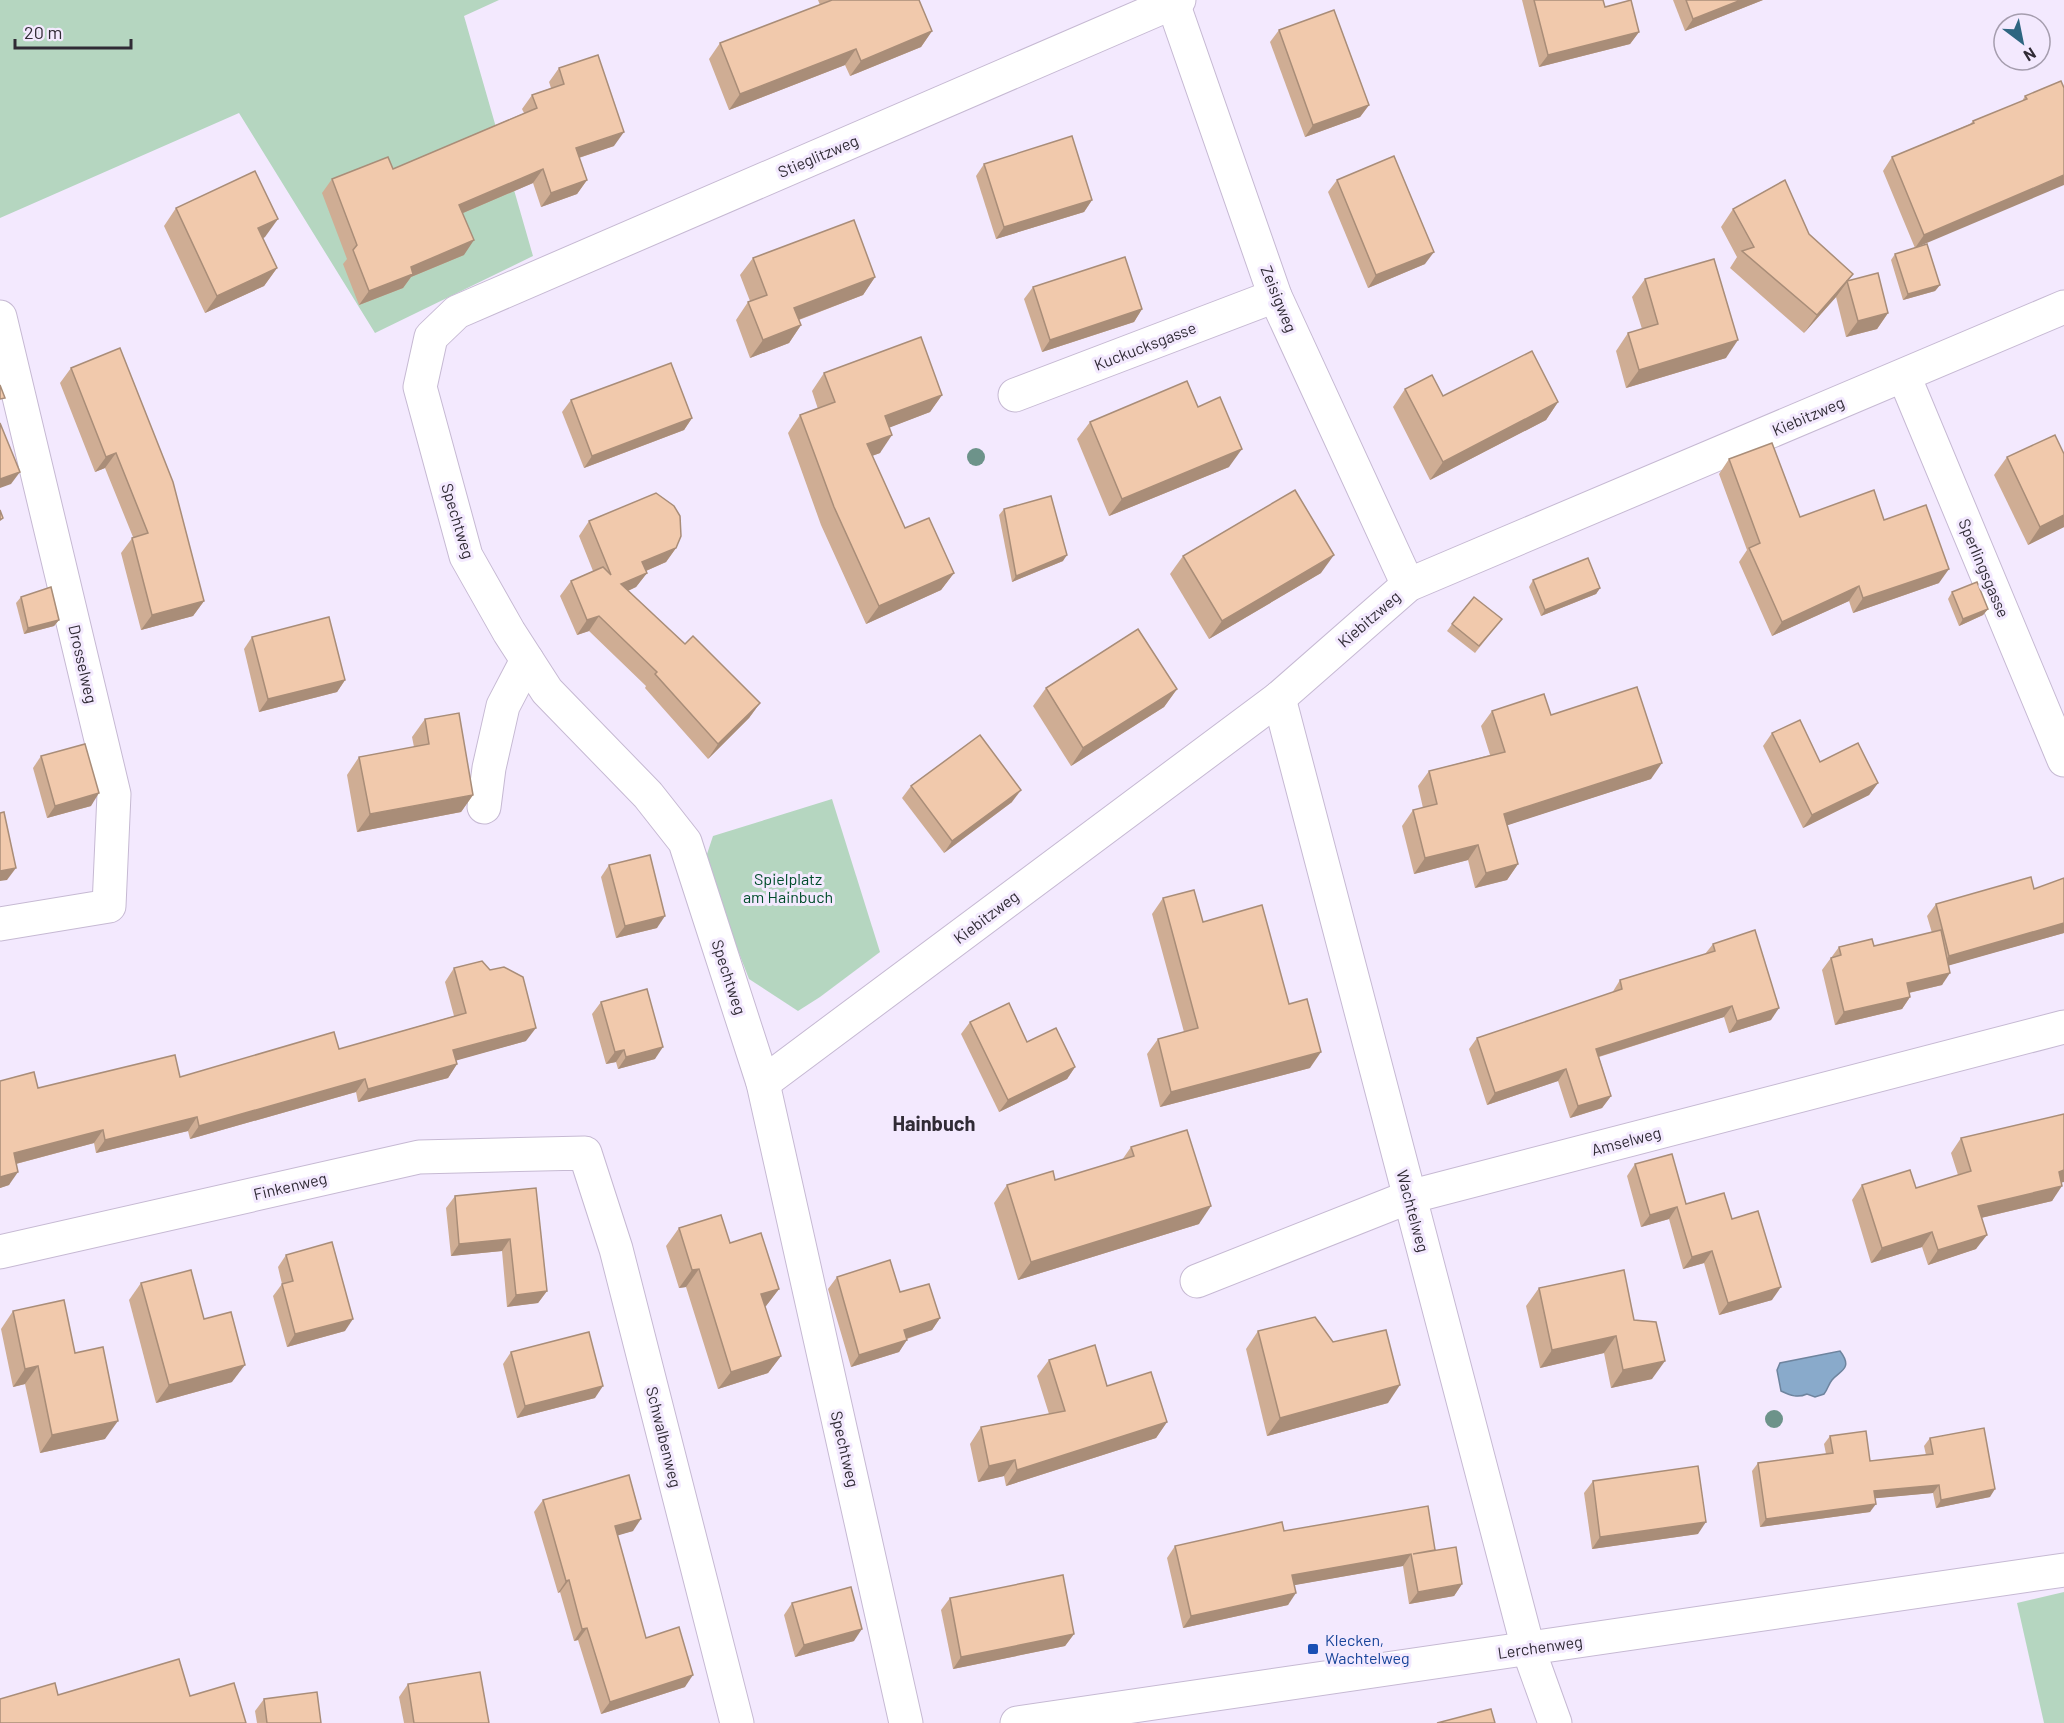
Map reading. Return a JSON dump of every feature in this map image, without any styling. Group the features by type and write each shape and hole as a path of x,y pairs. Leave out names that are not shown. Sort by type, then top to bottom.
{"street":[{"name":"Zeisigweg","path":"1176,1 1275,296 1408,585"},
{"name":"Stieglitzweg","path":"457,312 1176,1"},
{"name":"Kuckucksgasse","path":"1016,395 1275,296"},
{"name":"Kiebitzweg","path":"763,1083 1279,698 1408,585 2064,308"},
{"name":"Spechtweg","path":"457,312 431,337 420,387 466,556 509,632 547,691 648,795 685,842 763,1083 906,1723"},
{"name":"Drosselweg","path":"0,316 114,794 109,906 0,924"},
{"name":"Sperlingsgasse","path":"1904,375 2064,760"},
{"path":"484,807 489,768 503,706 527,660"},
{"name":"Wachtelweg","path":"1279,698 1528,1648 1555,1723"},
{"name":"Amselweg","path":"1197,1281 1409,1197 2064,1027"},
{"name":"Finkenweg","path":"0,1252 419,1157 585,1153"},
{"name":"Schwalbenweg","path":"585,1153 616,1249 737,1723"},
{"name":"Lerchenweg","path":"1017,1723 2064,1570"}],"green space":[{"path":"0,0 499,0 464,16 533,256 375,333 239,113 0,218"},
{"name":"Spielplatz am Hainbuch","path":"832,799 880,952 798,1011 749,979 704,863 713,836"},
{"path":"2064,1592 2064,1723 2044,1723 2017,1603"}],"water":[{"path":"1840,1351 1846,1362 1844,1369 1832,1380 1824,1394 1815,1397 1807,1394 1797,1396 1781,1391 1777,1370 1780,1363"}],"building":[{"path":"832,0 919,0 932,31 861,61 856,49 740,94 720,43"},
{"path":"1534,0 1603,0 1605,7 1631,0 1639,32 1548,55"},
{"path":"1686,0 1741,0 1693,19"},
{"path":"1334,10 1369,105 1313,125 1279,30"},
{"path":"598,55 624,132 576,148 587,180 551,193 543,169 459,205 474,240 411,267 413,274 369,291 353,250 357,245 332,179 388,157 393,169 537,108 532,95 564,84 559,68"},
{"path":"2061,81 2064,88 2064,175 1924,235 1892,157 1974,123 1973,121 2027,99 2025,96"},
{"path":"1072,136 1092,200 1004,227 984,164"},
{"path":"1394,156 1434,252 1376,275 1337,180"},
{"path":"255,171 278,219 258,228 277,268 217,296 176,208"},
{"path":"1785,180 1809,234 1853,274 1817,315 1742,251 1754,247 1733,209"},
{"path":"854,220 875,277 794,308 801,325 763,340 748,302 767,295 753,258"},
{"path":"1927,244 1940,285 1908,294 1895,254"},
{"path":"1125,257 1142,309 1050,340 1033,287"},
{"path":"1714,259 1738,340 1639,370 1628,333 1658,324 1645,279"},
{"path":"1878,273 1888,313 1858,321 1847,281"},
{"path":"921,337 942,395 885,416 892,435 867,444 905,528 929,518 954,573 879,606 834,507 800,415 835,402 824,373"},
{"path":"120,348 173,482 204,601 152,615 132,538 148,533 116,453 106,457 71,368"},
{"path":"1532,351 1558,402 1443,462 1405,389 1432,375 1443,396"},
{"path":"671,363 692,418 592,456 571,400"},
{"path":"1187,381 1198,407 1220,397 1242,449 1122,499 1090,422"},
{"path":"0,385 5,398 0,399"},
{"path":"0,423 20,472 0,479"},
{"path":"2055,435 2064,454 2064,515 2040,527 2007,457"},
{"path":"1772,443 1800,517 1874,490 1884,520 1926,505 1949,569 1863,598 1859,586 1782,622 1749,548 1760,543 1729,459"},
{"path":"1295,490 1334,555 1222,621 1183,556"},
{"path":"656,493 674,506 680,516 681,536 676,548 642,562 647,573 621,584 685,644 693,636 760,703 718,744 655,674 657,672 599,616 587,620 571,581 603,567 611,575 589,521"},
{"path":"1051,496 1067,555 1016,576 1004,509"},
{"path":"1588,558 1600,588 1545,610 1533,580"},
{"path":"1977,582 1988,609 1963,619 1952,592"},
{"path":"51,587 59,620 28,628 21,597"},
{"path":"1474,597 1502,619 1479,646 1452,624"},
{"path":"329,617 345,680 268,699 252,637"},
{"path":"1138,629 1177,689 1083,748 1046,688"},
{"path":"1637,687 1662,763 1504,814 1518,864 1486,873 1478,845 1425,858 1413,810 1437,804 1429,771 1505,752 1492,711 1544,694 1551,715"},
{"path":"459,713 473,795 370,814 359,757 429,744 425,719"},
{"path":"1800,720 1820,762 1858,743 1878,783 1812,815 1772,733"},
{"path":"980,735 1021,790 952,841 911,786"},
{"path":"85,744 99,793 55,806 41,756"},
{"path":"4,812 16,868 0,871 0,813"},
{"path":"650,855 665,916 625,926 609,865"},
{"path":"2031,877 2034,889 2064,878 2064,923 1949,956 1936,904"},
{"path":"1194,890 1203,922 1262,905 1289,1004 1307,999 1321,1052 1171,1092 1158,1039 1198,1028 1163,898"},
{"path":"1755,930 1779,1008 1737,1021 1732,1006 1596,1049 1611,1096 1578,1106 1566,1069 1495,1093 1477,1038 1622,989 1620,980 1715,951 1713,944"},
{"path":"1941,930 1950,973 1907,983 1910,997 1844,1012 1831,958 1841,955 1839,947 1872,939 1874,946"},
{"path":"482,961 490,970 504,967 523,977 536,1028 453,1050 457,1064 368,1089 365,1079 199,1126 197,1117 105,1140 103,1130 14,1153 18,1172 0,1177 0,1081 34,1072 38,1088 175,1055 180,1077 334,1032 339,1049 466,1013 454,968"},
{"path":"647,989 663,1047 626,1057 624,1050 615,1052 601,1002"},
{"path":"1009,1003 1027,1042 1056,1028 1075,1067 1008,1100 970,1022"},
{"path":"2064,1114 2064,1170 2059,1172 2062,1186 1978,1206 1987,1235 1938,1250 1932,1232 1882,1248 1862,1185 1910,1170 1916,1188 1971,1171 1961,1138"},
{"path":"1187,1130 1211,1206 1031,1262 1007,1185 1053,1171 1055,1180 1134,1156 1131,1147"},
{"path":"1672,1154 1686,1204 1724,1193 1732,1219 1758,1211 1781,1287 1728,1303 1712,1251 1692,1257 1677,1207 1650,1215 1635,1164"},
{"path":"536,1188 547,1291 516,1295 510,1239 459,1244 455,1196"},
{"path":"721,1215 730,1243 761,1233 779,1289 761,1294 781,1356 731,1372 699,1269 692,1270 679,1228"},
{"path":"332,1242 353,1319 295,1334 282,1284 293,1281 286,1255"},
{"path":"890,1260 900,1292 929,1284 940,1318 904,1330 907,1340 859,1355 837,1277"},
{"path":"191,1270 204,1319 231,1312 245,1365 169,1385 141,1283"},
{"path":"1624,1270 1634,1320 1656,1322 1665,1361 1623,1370 1616,1336 1552,1350 1539,1288"},
{"path":"64,1300 75,1353 103,1347 118,1421 52,1435 38,1366 25,1369 13,1311"},
{"path":"1315,1317 1333,1342 1386,1330 1400,1385 1280,1418 1258,1331"},
{"path":"589,1332 603,1386 525,1406 511,1352"},
{"path":"1095,1345 1107,1386 1151,1372 1167,1422 1017,1470 1015,1460 989,1466 981,1427 1065,1411 1049,1360"},
{"path":"1984,1428 1995,1489 1941,1500 1939,1485 1874,1491 1876,1504 1766,1519 1758,1463 1833,1453 1830,1436 1866,1431 1870,1461 1933,1454 1930,1438"},
{"path":"1698,1466 1706,1522 1600,1537 1593,1481"},
{"path":"629,1475 641,1519 615,1526 646,1638 679,1627 693,1675 610,1702 587,1628 582,1629 569,1580 566,1581 543,1500"},
{"path":"1428,1506 1435,1550 1413,1554 1456,1547 1462,1584 1418,1592 1411,1554 1292,1575 1296,1593 1191,1616 1175,1546 1282,1522 1284,1531"},
{"path":"1063,1575 1074,1634 961,1657 950,1598"},
{"path":"851,1587 862,1629 804,1645 792,1603"},
{"path":"179,1659 190,1696 234,1683 246,1723 0,1723 0,1699 55,1683 58,1695"},
{"path":"480,1672 489,1723 414,1723 408,1684"},
{"path":"317,1692 321,1723 267,1723 264,1699"},
{"path":"1491,1709 1495,1723 1437,1723"}],"place":[{"name":"Klecken, Wachtelweg","path":"1313,1649"}],"district":[{"name":"Hainbuch","path":"934,1124"}]}
